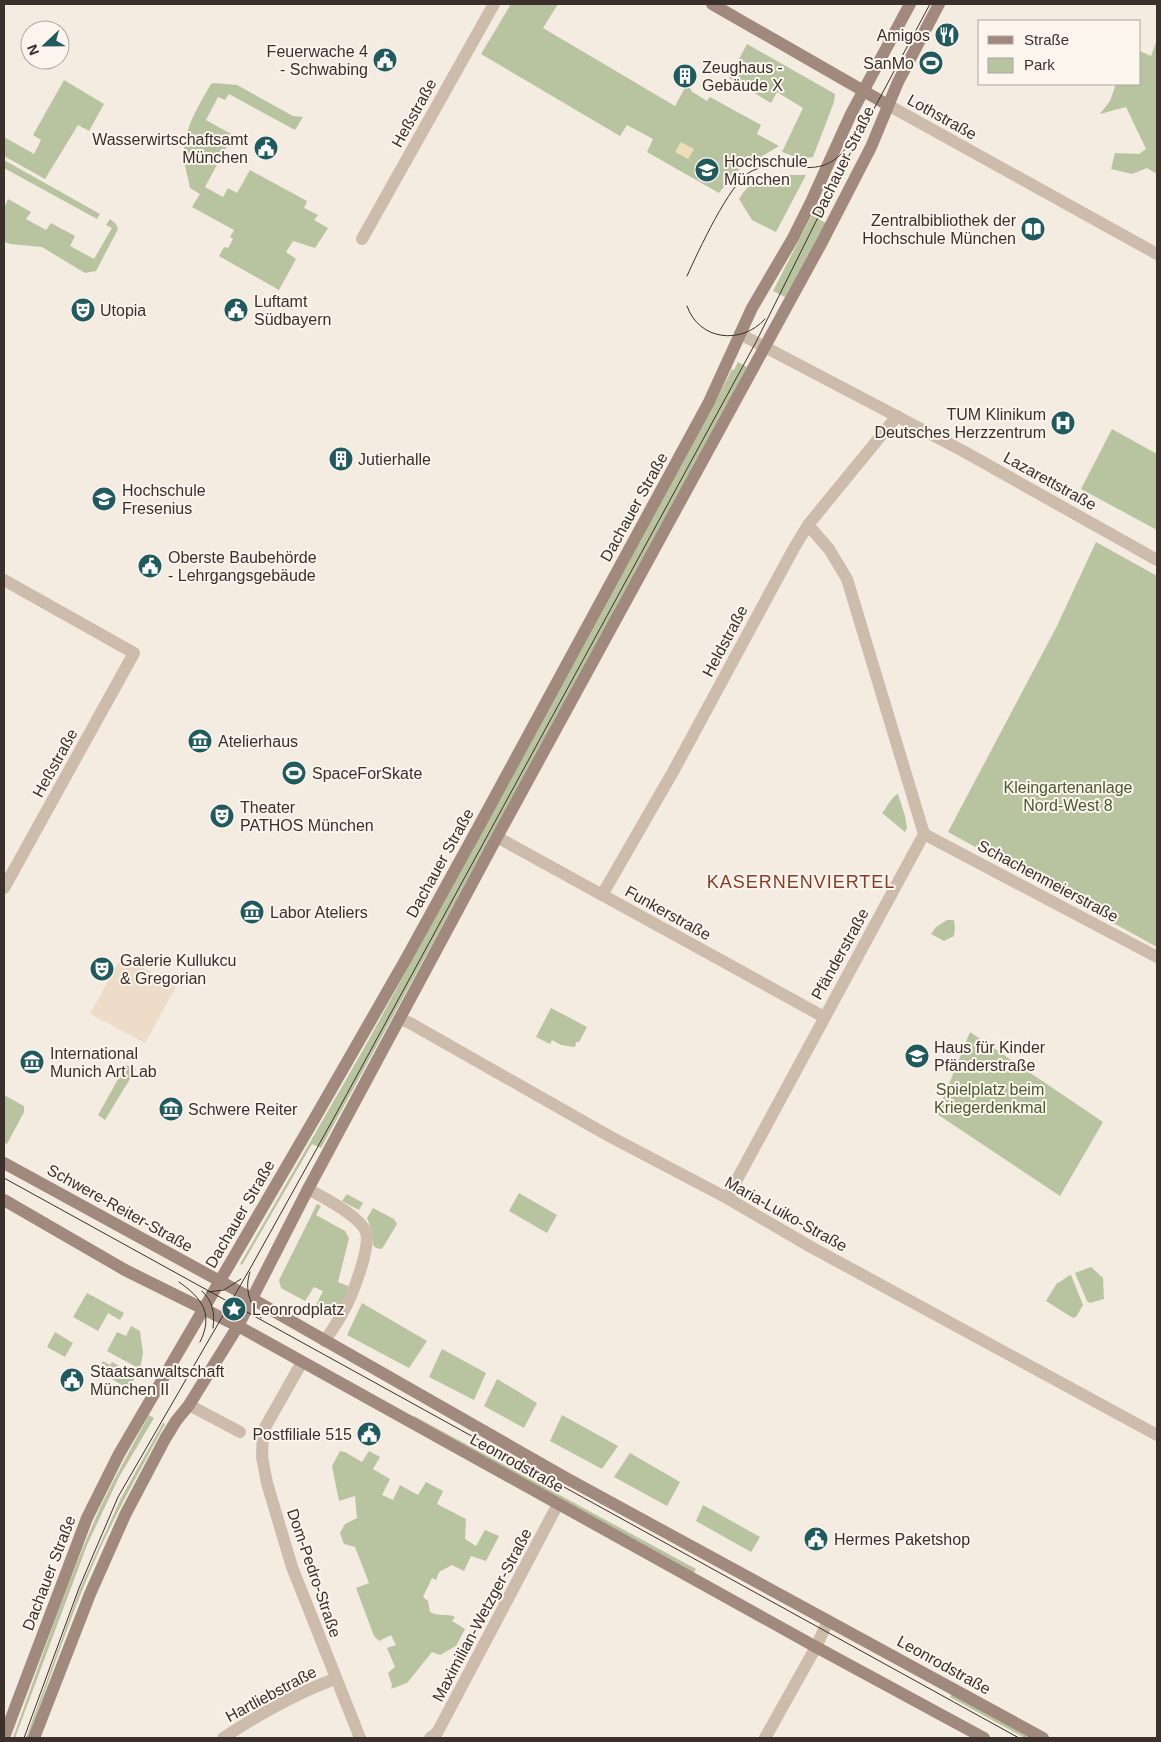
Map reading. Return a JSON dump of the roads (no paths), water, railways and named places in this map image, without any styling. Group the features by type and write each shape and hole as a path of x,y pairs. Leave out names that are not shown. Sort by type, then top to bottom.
{"main road":[{"name":"Lothstraße","path":"712,4 888,105"},
{"name":"Dachauer Straße","path":"5,1731 87,1518 118,1454 220,1282 406,959 478,828 704,411 740,334 811,202 837,143 910,4"},
{"name":"Dachauer Straße","path":"34,1738 90,1594 124,1515 165,1439 189,1405 238,1326 308,1189 497,837 849,191 898,82 939,4"},
{"name":"Schwere-Reiter-Straße","path":"4,1163 220,1282"},
{"path":"4,1200 125,1270 202,1310"},
{"name":"Leonrodstraße","path":"220,1282 566,1478 1043,1738"},
{"name":"Leonrodstraße","path":"202,1310 238,1326 816,1647 984,1738"}],"street":[{"name":"Heßstraße","path":"362,239 494,4"},
{"name":"Lothstraße","path":"888,105 1157,254"},
{"name":"Lazarettstraße","path":"740,334 897,416 1157,560"},
{"name":"Heldstraße","path":"602,895 674,770 808,525 897,416"},
{"path":"808,525 829,549 847,580 924,834"},
{"name":"Heßstraße","path":"4,580 134,653 4,888"},
{"name":"Schachenmeierstraße","path":"924,834 1157,957"},
{"name":"Pfänderstraße","path":"726,1198 924,834"},
{"name":"Funkerstraße","path":"497,837 824,1017"},
{"name":"Maria-Luiko-Straße","path":"400,1019 434,1036 609,1136 726,1198 819,1251 1157,1435"},
{"path":"308,1189 358,1220 366,1232 366,1251 351,1295 325,1341"},
{"path":"189,1405 242,1431 263,1431 302,1362"},
{"name":"Dom-Pedro-Straße","path":"263,1431 262,1457 264,1469 283,1540 335,1679 360,1738"},
{"name":"Maximilian-Wetzger-Straße","path":"437,1736 558,1504"},
{"path":"765,1738 816,1647 828,1621"},
{"name":"Hartliebstraße","path":"222,1738 317,1685 335,1679"}],"tram line":[{"path":"24,1738 79,1588 118,1497 251,1267 336,1114 756,342 845,163 930,4"},
{"path":"687,276 724,204 733,190 750,172 763,167 803,168 827,164 839,156 850,142"},
{"path":"687,306 693,318 701,326 711,332 722,335 733,336 745,333 765,319"},
{"path":"4,1178 1019,1738"},
{"path":"250,1272 248,1278 249,1296 261,1318"},
{"path":"207,1292 224,1290 241,1279"},
{"path":"179,1282 194,1294 206,1315 206,1323 200,1342"},
{"path":"202,1291 209,1299 212,1308 214,1317 213,1328"}],"place":[{"name":"Amigos","path":"947,35"},
{"name":"Feuerwache 4 - Schwabing","path":"385,60"},
{"name":"SanMo","path":"931,63"},
{"name":"Zeughaus - Gebäude X","path":"685,76"},
{"name":"Wasserwirtschaftsamt München","path":"266,148"},
{"name":"Hochschule München","path":"707,170"},
{"name":"Zentralbibliothek der Hochschule München","path":"1033,229"},
{"name":"Utopia","path":"83,310"},
{"name":"Luftamt Südbayern","path":"236,310"},
{"name":"TUM Klinikum Deutsches Herzzentrum","path":"1063,423"},
{"name":"Jutierhalle","path":"341,459"},
{"name":"Hochschule Fresenius","path":"104,499"},
{"name":"Oberste Baubehörde - Lehrgangsgebäude","path":"150,566"},
{"name":"Atelierhaus","path":"200,741"},
{"name":"SpaceForSkate","path":"294,773"},
{"name":"Theater PATHOS München","path":"222,816"},
{"name":"Labor Ateliers","path":"252,912"},
{"name":"Galerie Kullukcu & Gregorian","path":"102,969"},
{"name":"Haus für Kinder Pfänderstraße","path":"917,1056"},
{"name":"International Munich Art Lab","path":"32,1062"},
{"name":"Schwere Reiter","path":"171,1109"},
{"name":"Leonrodplatz","path":"234,1309"},
{"name":"Staatsanwaltschaft München II","path":"72,1380"},
{"name":"Postfiliale 515","path":"369,1434"},
{"name":"Hermes Paketshop","path":"816,1539"}],"district":[{"name":"KASERNENVIERTEL","path":"801,882"}],"park label":[{"name":"Kleingartenanlage Nord-West 8","path":"1068,796"},
{"name":"Spielplatz beim Kriegerdenkmal","path":"990,1098"}]}
